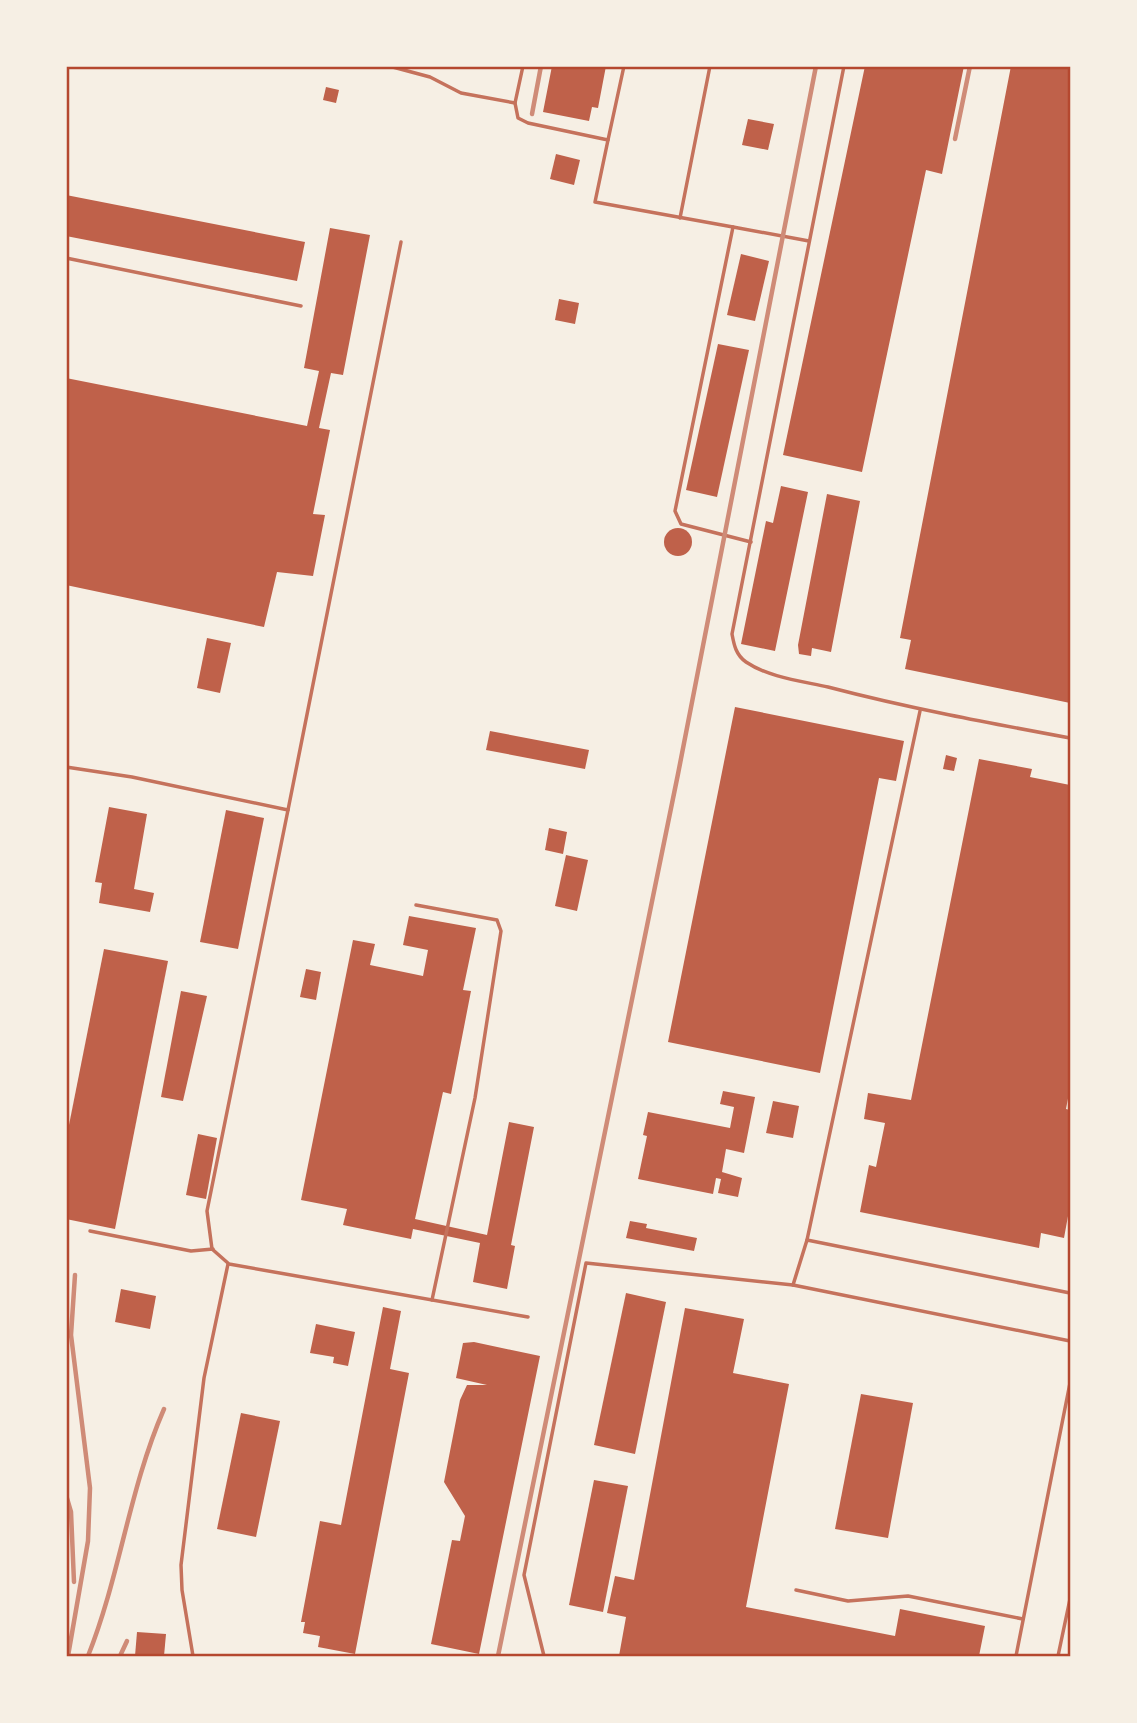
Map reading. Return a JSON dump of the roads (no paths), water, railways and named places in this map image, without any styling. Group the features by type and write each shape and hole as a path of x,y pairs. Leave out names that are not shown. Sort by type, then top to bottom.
{"lane":[{"path":"389,66 430,77 461,93 516,103"},
{"path":"523,66 516,103 518,118 528,123 608,140"},
{"path":"624,66 595,202 809,241"},
{"path":"680,218 710,66"},
{"path":"844,66 732,634 735,649 742,660 757,669 920,711 1070,738"},
{"path":"733,226 675,511 681,524 751,542"},
{"path":"401,242 207,1212 213,1249 229,1264 528,1317"},
{"path":"66,258 301,306"},
{"path":"793,1285 807,1240 920,711"},
{"path":"66,767 132,776 288,810"},
{"path":"416,905 497,920 501,931 475,1098 432,1300"},
{"path":"90,1231 191,1251 213,1249"},
{"path":"807,1240 1070,1293"},
{"path":"544,1657 524,1575 586,1263 793,1285 1070,1341"},
{"path":"193,1657 182,1590 181,1566 204,1378 229,1264"},
{"path":"1016,1657 1070,1383"},
{"path":"796,1590 848,1601 908,1596 1023,1619"},
{"path":"1058,1657 1070,1599"}],"railway":[{"path":"532,114 541,66"},
{"path":"498,1656 678,774 816,66"},
{"path":"955,139 970,66"},
{"path":"68,1656 88,1541 90,1488 71,1335 75,1275"},
{"path":"88,1656 99,1626 142,1470 164,1409"},
{"path":"66,1495 71,1512 74,1582"},
{"path":"120,1656 127,1641"}]}
